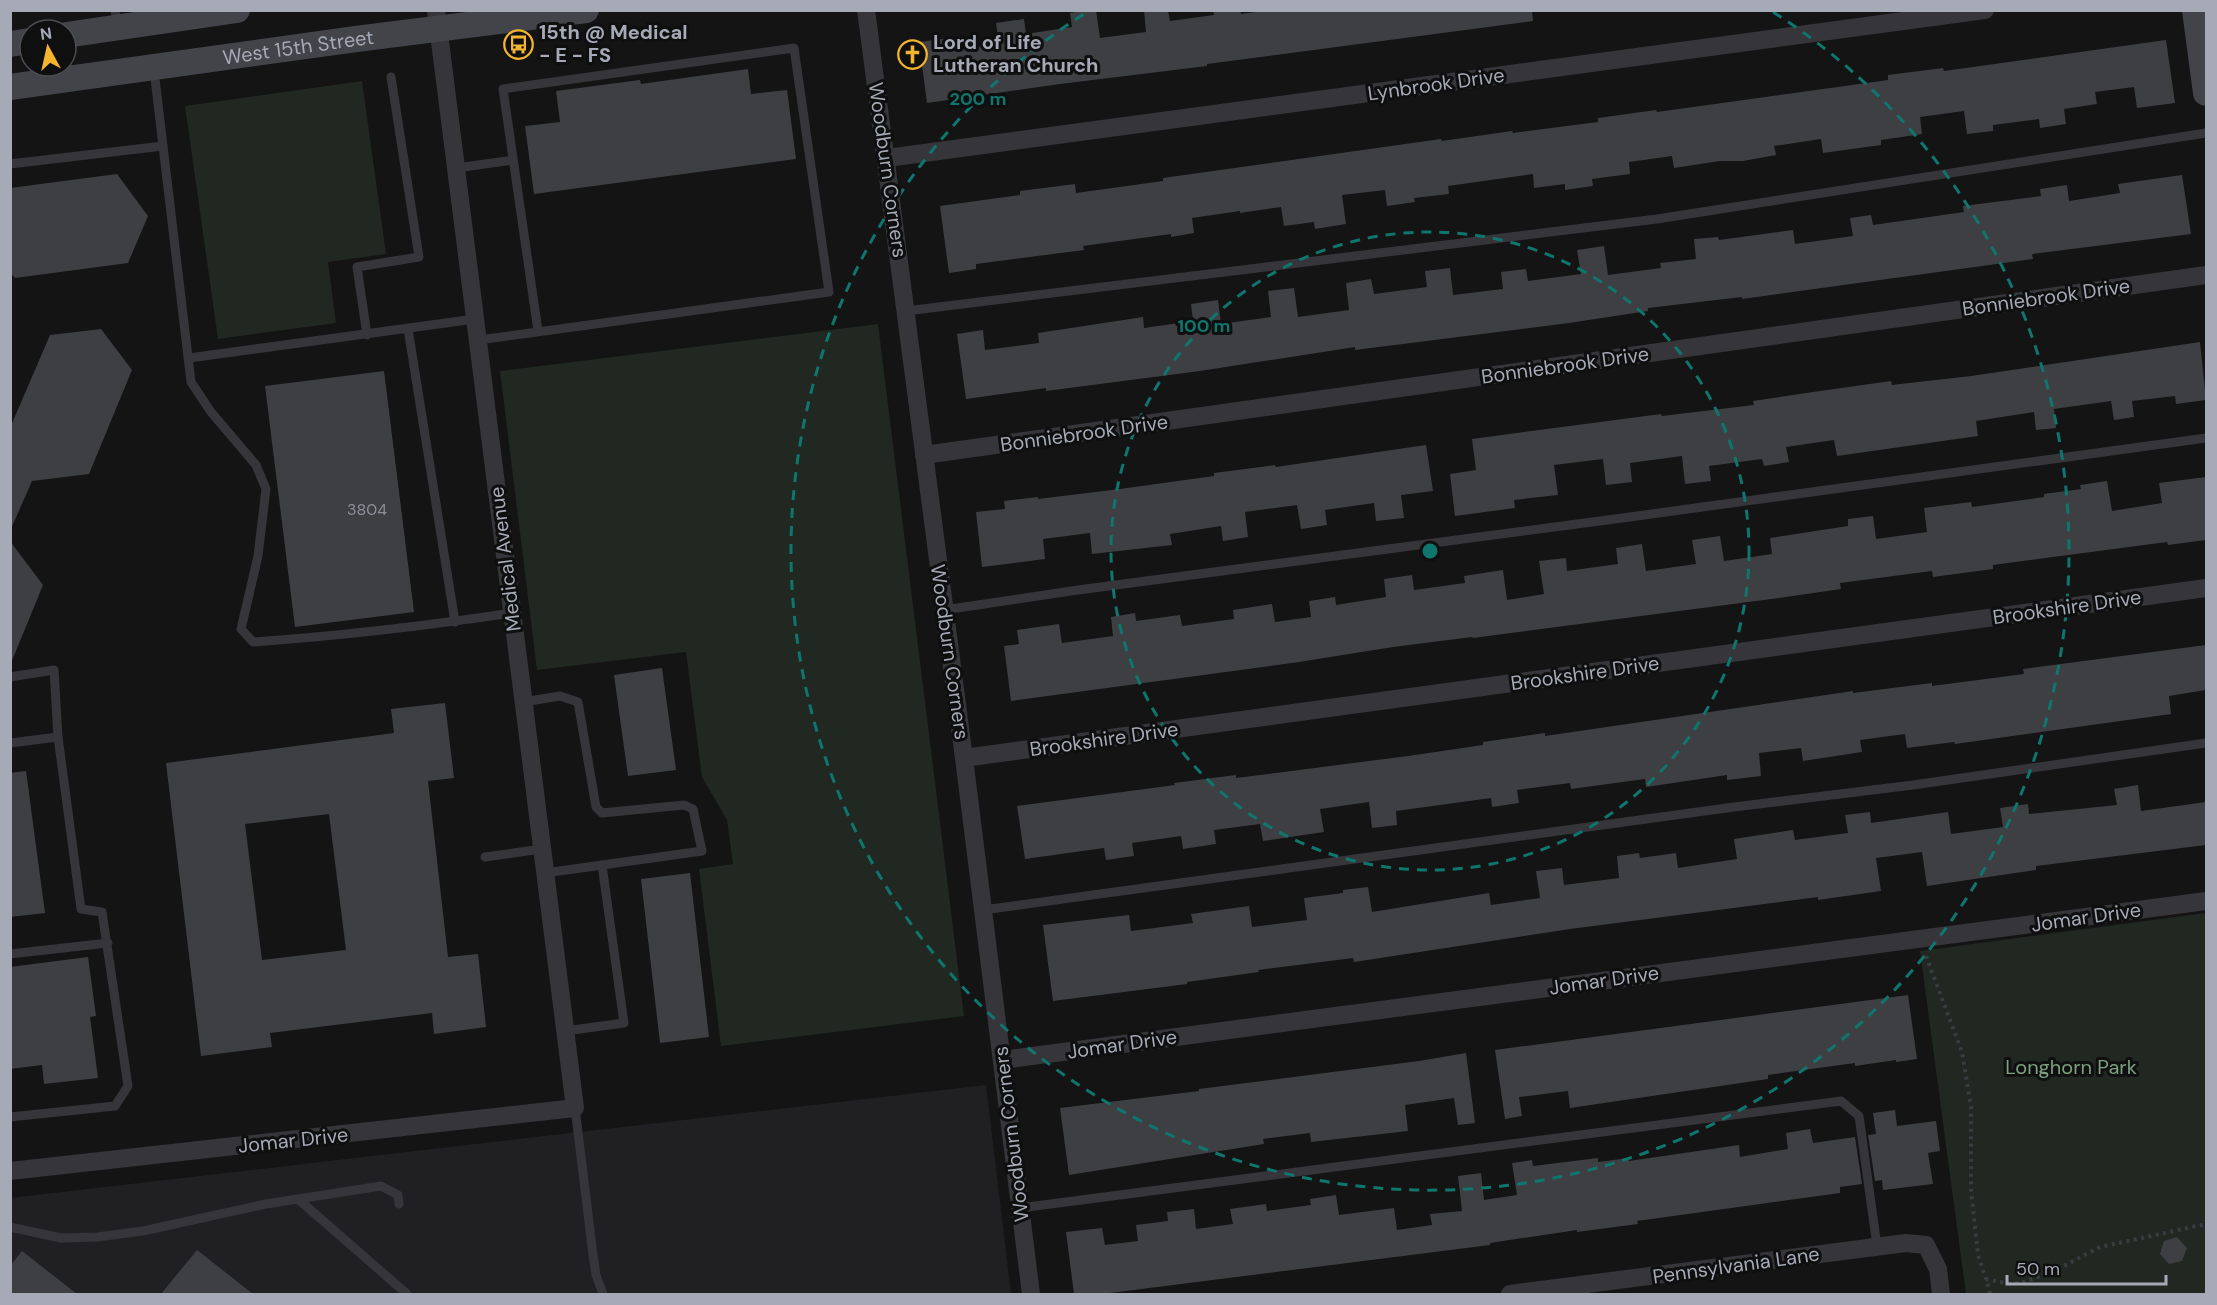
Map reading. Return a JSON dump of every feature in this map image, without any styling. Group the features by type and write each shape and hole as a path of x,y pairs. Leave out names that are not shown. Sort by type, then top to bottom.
{"main road":[{"path":"78,31 116,18 237,10"},
{"name":"West 15th Street","path":"10,87 154,68 437,19 586,10"},
{"path":"2195,10 2206,93"}],"street":[{"name":"Lynbrook Drive","path":"887,158 1984,10"},
{"name":"Woodburn Corners","path":"870,11 924,456 1031,1294"},
{"name":"Medical Avenue","path":"437,19 575,1108"},
{"name":"Bonniebrook Drive","path":"924,456 2206,274"},
{"name":"Brookshire Drive","path":"964,759 2206,588"},
{"name":"Jomar Drive","path":"1002,1060 2206,901"},
{"name":"Jomar Drive","path":"10,1171 575,1108"},
{"name":"Pennsylvania Lane","path":"1510,1294 1906,1243 1926,1245 1938,1269 1941,1294"}],"lane":[{"path":"479,340 829,292 794,48 503,89 538,331"},
{"path":"154,68 191,382 211,412 256,465 266,489 258,556 242,629 253,642 339,636 512,613"},
{"path":"367,334 357,267 419,257 391,76"},
{"path":"906,311 1657,219 2206,133"},
{"path":"10,164 163,147"},
{"path":"456,168 513,160"},
{"path":"189,358 475,319"},
{"path":"408,329 455,622"},
{"path":"944,610 2206,438"},
{"path":"10,676 54,670 58,737 81,909 102,912 128,1086 115,1106 10,1117"},
{"path":"523,702 560,696 578,702 596,807 602,813 684,805 693,809 702,851 545,873"},
{"path":"10,743 58,737"},
{"path":"983,910 1734,807 1913,785 2206,743"},
{"path":"485,857 542,849"},
{"path":"565,1031 624,1023 602,865"},
{"path":"10,954 108,943"},
{"path":"1020,1208 1841,1101 1859,1116 1877,1246"},
{"path":"575,1108 594,1265 603,1294"},
{"path":"10,1227 61,1238 97,1237 143,1231 266,1204 381,1186 398,1195 399,1204"},
{"path":"298,1199 407,1294"}],"path":[{"path":"1926,953 1962,1052 1971,1107 1971,1190 1978,1255 1990,1294"},
{"path":"1986,1279 2011,1284 2024,1282 2056,1270 2100,1247 2206,1224"}],"shaded area":[{"path":"986,1085 1011,1294 11,1294 10,1198"}],"green space":[{"path":"362,81 386,254 328,262 336,323 218,339 185,106"},
{"path":"878,324 964,1016 721,1046 699,869 733,864 727,820 702,777 686,652 537,670 500,371"},
{"name":"Longhorn Park","path":"2206,913 2206,1294 1966,1294 1920,951"}],"building":[{"path":"1096,10 1100,38 1146,32 1144,10 1168,10 1170,21 1214,15 1213,10 1240,10 1241,14 1271,10 1532,10 1533,21 927,103 919,42 950,38 952,51 999,44 996,23 1024,19 1026,34 1072,27 1070,13"},
{"path":"2166,40 2175,103 2137,108 2134,87 2095,92 2097,104 2064,109 2066,124 2040,128 2039,119 1993,125 1993,131 1967,134 1964,111 1920,117 1922,134 1881,140 1881,145 1823,153 1821,139 1774,146 1776,155 1743,161 1720,161 1674,168 1672,156 1629,162 1630,174 1592,179 1593,186 1565,190 1565,184 1534,188 1533,174 1448,186 1449,194 1414,198 1415,202 1387,206 1385,190 1342,195 1346,224 1315,229 1314,222 1284,226 1281,207 1240,213 1240,211 1192,218 1194,233 1083,246 1084,250 976,264 976,269 949,273 940,206 1020,195 1020,191 1075,184 1076,193 1163,181 1163,178 1441,139 1442,141 1598,122 1598,118 1888,80 1888,75 1943,68 1944,71"},
{"path":"748,69 751,94 787,90 796,159 534,194 525,126 560,122 556,91 640,80 641,84"},
{"path":"117,174 148,216 128,263 15,278 10,272 10,188"},
{"path":"2182,175 2191,234 2032,254 2033,259 1742,299 1742,297 1648,308 1648,311 1569,323 1355,350 1355,347 1200,371 966,399 957,334 983,330 985,350 1039,343 1038,333 1143,317 1144,328 1193,321 1191,304 1218,300 1221,324 1271,317 1268,291 1294,288 1298,317 1349,310 1346,283 1371,279 1374,294 1427,287 1425,271 1450,268 1453,295 1503,289 1501,272 1526,269 1528,281 1581,274 1577,250 1604,246 1608,275 1661,268 1660,263 1696,259 1694,239 1718,237 1719,240 1793,230 1795,244 1853,236 1850,218 1871,215 1873,225 1964,212 1963,206 2041,196 2040,189 2067,185 2069,201 2120,193 2118,184"},
{"path":"101,329 132,370 89,474 32,481 10,531 10,428 50,335"},
{"path":"2200,342 2206,400 2176,404 2175,396 2132,401 2134,417 2114,420 2111,401 2054,409 2056,428 2036,430 2034,412 1976,421 1978,436 1837,456 1834,440 1786,447 1789,462 1764,466 1762,459 1709,466 1711,481 1685,484 1682,456 1630,463 1632,482 1606,485 1603,459 1554,465 1558,495 1514,500 1515,508 1455,516 1450,474 1476,470 1472,439 1661,414 1662,416 1754,405 1753,401 1813,392 1891,381 1892,385 1971,376"},
{"path":"384,371 414,612 295,627 265,386"},
{"path":"1426,445 1433,491 1401,495 1404,518 1376,521 1374,503 1325,510 1327,525 1301,529 1297,505 1245,512 1248,537 1223,541 1221,526 1170,534 1172,545 1092,554 1090,533 1043,539 1045,559 982,567 976,512 1005,509 1004,501 1120,489 1214,476 1214,473 1275,465 1276,467"},
{"path":"2206,477 2206,540 2168,545 2167,542 1993,565 1993,569 1933,577 1932,571 1840,583 1841,589 1779,598 1393,647 1011,701 1004,646 1019,644 1017,630 1059,624 1062,643 1113,636 1111,617 1135,613 1136,621 1180,615 1182,626 1234,619 1233,610 1272,604 1275,622 1311,617 1309,601 1335,597 1336,605 1386,597 1384,579 1412,575 1414,590 1465,583 1464,576 1503,570 1507,600 1544,594 1539,561 1566,558 1567,571 1618,564 1616,548 1642,544 1646,571 1696,564 1692,540 1720,536 1724,561 1772,554 1770,538 1848,526 1848,519 1873,516 1876,539 1927,532 1924,508 1971,502 1972,507 2044,497 2044,494 2081,489 2080,485 2107,481 2112,511 2162,503 2159,483"},
{"path":"10,541 43,585 11,663 10,663"},
{"path":"2206,645 2206,690 2169,696 2171,714 1955,744 1954,742 1907,748 1905,734 1860,740 1862,752 1803,761 1801,748 1759,753 1761,776 1727,780 1727,775 1646,787 1645,779 1571,789 1570,783 1517,790 1519,803 1492,807 1491,798 1396,811 1397,825 1372,828 1369,802 1320,809 1324,832 1263,841 1260,824 1214,830 1216,844 1183,849 1181,836 1132,843 1134,856 1106,860 1104,848 1025,859 1017,806 1236,775 1236,778 1408,756 1483,745 1483,742 1545,733 1545,736 1853,691 1853,693 1932,683 1932,686 2024,674 2023,669"},
{"path":"662,668 676,770 628,776 614,675"},
{"path":"445,703 454,778 428,781 448,957 478,954 486,1027 434,1034 432,1013 270,1033 272,1047 201,1056 166,763 394,733 391,709","holes":["329,814 346,950 262,960 245,824"]},
{"path":"26,771 45,913 10,917 10,773"},
{"path":"2138,785 2141,811 2206,802 2206,845 2036,866 2036,870 1927,886 1922,852 1876,858 1881,891 1570,929 1354,962 1353,958 1258,970 1259,972 1187,982 1187,984 1053,1001 1043,925 1129,915 1131,931 1193,923 1191,914 1249,906 1252,927 1307,920 1304,898 1368,887 1372,912 1489,893 1491,905 1540,898 1536,871 1562,868 1564,885 1619,878 1617,856 1639,853 1640,858 1676,853 1678,868 1737,859 1734,839 1793,830 1795,840 1848,833 1845,815 1870,812 1871,823 1948,812 1951,834 2003,827 2000,808 2028,804 2029,814 2117,805 2114,789"},
{"path":"690,873 709,1037 660,1043 641,879"},
{"path":"88,957 96,1016 90,1017 98,1078 44,1084 42,1065 10,1069 10,967"},
{"path":"1908,995 1917,1059 1855,1066 1855,1063 1768,1075 1768,1079 1570,1108 1568,1091 1519,1097 1522,1116 1505,1119 1495,1050"},
{"path":"1466,1053 1475,1123 1458,1125 1454,1098 1405,1105 1408,1131 1311,1142 1310,1133 1263,1139 1264,1144 1069,1175 1060,1108 1199,1091 1199,1089"},
{"path":"1895,1110 1897,1126 1936,1121 1940,1151 1928,1153 1933,1184 1883,1190 1882,1180 1875,1181 1868,1135 1876,1134 1873,1113"},
{"path":"1810,1129 1813,1143 1855,1137 1862,1184 1840,1187 1840,1193 1637,1221 1638,1224 1577,1232 1577,1230 1490,1243 1490,1245 1102,1294 1074,1294 1066,1232 1102,1228 1105,1245 1138,1241 1136,1225 1168,1221 1167,1212 1194,1209 1196,1229 1233,1224 1230,1209 1266,1204 1267,1211 1311,1205 1310,1199 1336,1195 1339,1215 1394,1208 1397,1230 1432,1225 1430,1214 1462,1211 1458,1176 1481,1173 1484,1200 1517,1195 1512,1163 1532,1160 1533,1166 1598,1158 1598,1162 1629,1158 1629,1161 1739,1145 1740,1157 1788,1149 1786,1133"},
{"path":"2177,1237 2187,1248 2182,1261 2169,1264 2160,1254 2164,1241"},
{"path":"197,1250 253,1294 161,1294"},
{"path":"22,1251 77,1294 10,1294 10,1266"}],"place":[{"name":"15th @ Medical - E - FS","path":"518,44"},
{"name":"Lord of Life Lutheran Church","path":"912,54"}]}
